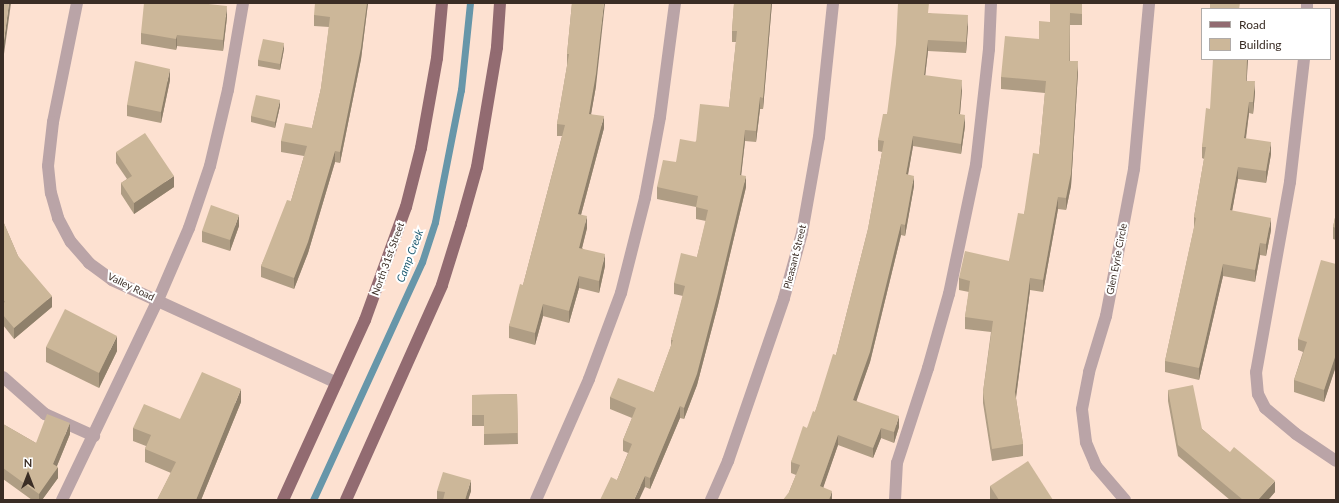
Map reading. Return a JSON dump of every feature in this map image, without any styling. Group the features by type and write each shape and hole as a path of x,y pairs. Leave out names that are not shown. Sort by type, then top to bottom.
{"main road":[{"name":"North 31st Street","path":"283,500 337,383 385,269 406,207 421,148 437,58 442,3"},
{"path":"346,500 442,285 461,224 479,159 497,47 500,3"}],"street":[{"name":"Valley Road","path":"77,3 52,122 48,166 51,193 58,218 71,242 89,263 112,280 337,383"},
{"path":"62,500 158,300 189,228 210,166 228,90 243,3"},
{"path":"536,500 589,379 621,293 645,198 660,117 676,3"},
{"name":"Pleasant Street","path":"711,500 728,461 784,298 802,233 819,137 833,3"},
{"path":"895,500 894,485 897,463 928,368 948,294 976,165 991,3"},
{"name":"Glen Eyrie Circle","path":"1125,500 1096,466 1086,442 1082,409 1089,372 1106,316 1134,169 1149,3"},
{"path":"1304,60 1290,182 1257,380 1258,394 1265,408 1296,434 1336,461"},
{"path":"3,377 45,414 94,436"}],"building":[{"path":"3,3 9,3 3,48"},
{"path":"144,3 199,3 227,6 223,40 177,35 176,39 141,33"},
{"path":"315,3 367,3 361,48 340,152 335,151 308,242 294,278 261,266 287,200 291,201 307,146 281,141 285,123 312,128 321,88 330,17 314,15"},
{"path":"572,3 604,3 596,74 589,114 604,116 578,214 587,216 579,248 605,254 599,281 579,276 569,311 543,304 535,333 509,326 520,284 523,285 565,125 557,124 569,54 567,54"},
{"path":"734,3 771,3 763,98 760,97 756,131 745,130 740,175 746,176 697,374 684,408 680,406 650,478 645,476 634,500 600,500 611,477 617,480 632,444 623,440 636,408 610,397 618,378 654,392 673,340 671,340 685,286 674,283 681,253 697,257 708,210 696,207 698,196 657,187 663,160 676,162 680,139 696,142 700,104 729,107 737,31 732,31"},
{"path":"898,3 929,3 928,13 968,15 966,42 928,40 924,75 962,80 959,114 965,115 961,144 913,136 906,174 914,176 905,225 901,224 870,352 853,400 899,416 894,432 881,428 873,448 838,435 820,486 832,491 829,500 783,500 789,492 800,465 791,462 803,426 807,428 813,411 815,412 833,354 836,355 868,229 884,141 878,140 883,114 887,114 896,44"},
{"path":"1050,3 1082,3 1082,14 1070,13 1069,61 1078,61 1071,174 1066,198 1058,197 1043,280 1030,278 1015,392 1023,444 992,449 983,392 993,321 965,317 970,281 959,278 965,251 1009,261 1018,213 1024,214 1033,153 1039,154 1046,81 1001,77 1005,36 1039,39 1039,21 1050,22"},
{"path":"1210,3 1240,3 1239,8 1210,8"},
{"path":"263,39 284,43 280,64 258,60"},
{"path":"1213,60 1247,60 1246,81 1255,81 1253,102 1249,102 1244,138 1271,142 1266,171 1238,167 1230,210 1271,218 1266,244 1260,243 1255,270 1223,264 1199,368 1165,361 1196,218 1194,217 1206,147 1202,147 1206,108 1210,109"},
{"path":"135,61 170,69 161,112 127,105"},
{"path":"256,95 280,100 275,122 251,116"},
{"path":"145,133 174,176 134,203 121,183 132,176 116,152"},
{"path":"211,205 239,215 230,240 202,231"},
{"path":"1336,213 1336,228 1333,227"},
{"path":"3,221 18,256 52,296 14,328 3,315 3,303 5,302 3,299"},
{"path":"1321,260 1336,264 1336,354 1324,390 1294,380 1307,342 1298,339"},
{"path":"65,309 117,336 99,373 46,347"},
{"path":"202,372 241,389 196,500 157,500 176,462 145,449 151,435 133,428 144,404 180,419"},
{"path":"1193,385 1202,429 1230,452 1234,447 1275,481 1258,500 1243,500 1178,445 1168,390"},
{"path":"517,394 518,433 484,434 484,415 472,415 472,395"},
{"path":"47,414 70,423 53,464 58,467 39,494 3,468 3,424 36,443"},
{"path":"1028,461 1053,500 999,500 990,486"},
{"path":"443,472 471,480 465,500 443,500 445,492 437,491"}],"waterway":[{"name":"Camp Creek","path":"313,500 422,262 435,222 461,90 470,3"}]}
